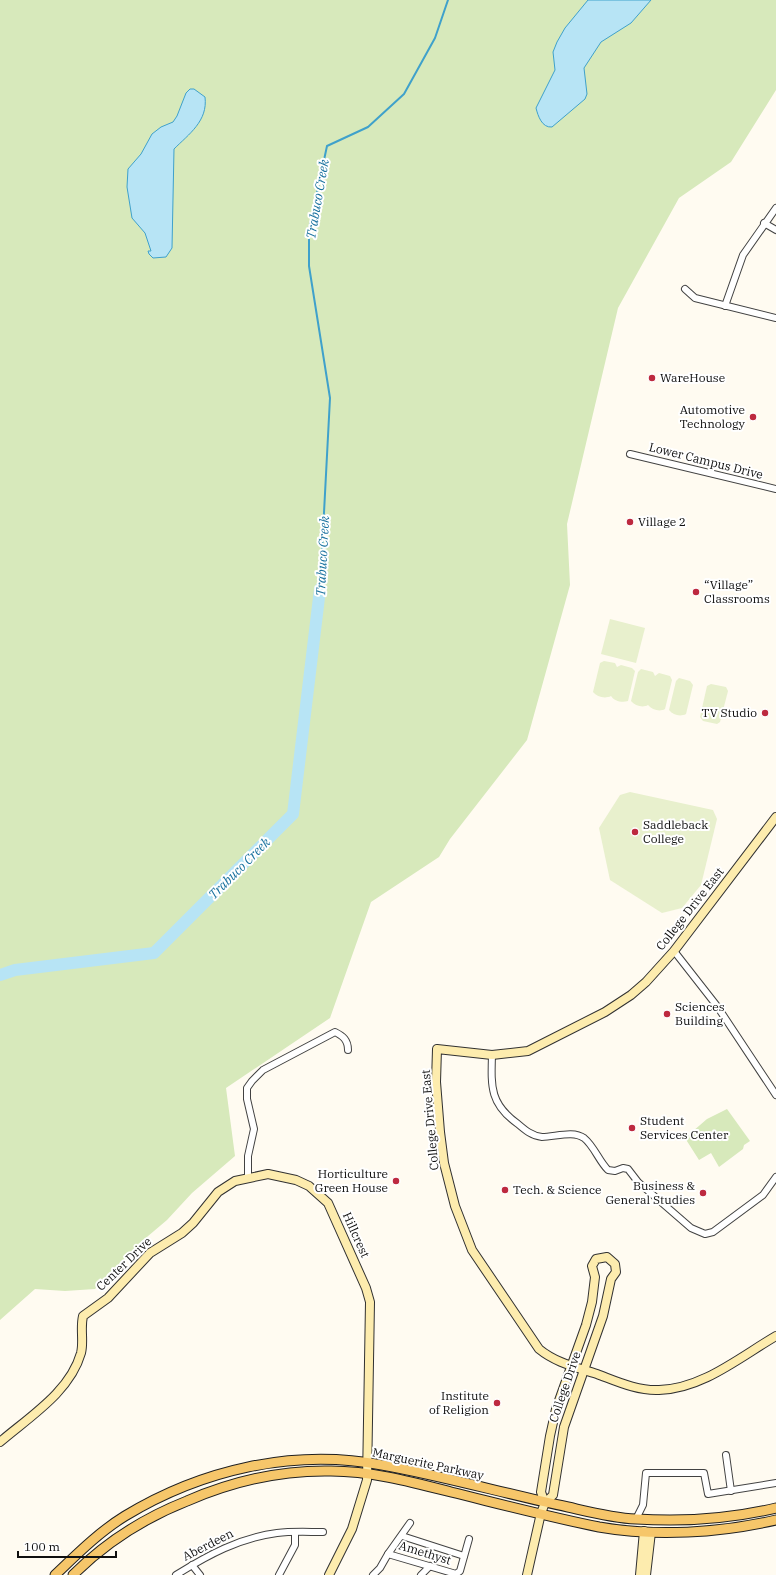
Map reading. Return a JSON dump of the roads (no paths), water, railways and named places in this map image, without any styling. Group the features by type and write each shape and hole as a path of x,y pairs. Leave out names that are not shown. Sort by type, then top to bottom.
{"main road":[{"name":"Marguerite Parkway","path":"55,1575 81,1550 124,1517 161,1496 207,1478 247,1466 277,1462 328,1460 369,1463 442,1478 545,1503 636,1519 708,1520 776,1508"},
{"name":"Marguerite Parkway","path":"72,1575 90,1558 132,1528 167,1509 211,1491 272,1474 332,1471 368,1474 407,1481 601,1527 647,1531 725,1529 776,1520"},
{"path":"647,1531 652,1526 699,1525 708,1520"}],"street":[{"path":"725,306 743,255 764,223 776,208"},
{"path":"764,223 776,230"},
{"path":"685,289 695,298 776,318"},
{"name":"Lower Campus Drive","path":"630,454 776,489"},
{"name":"College Drive East","path":"572,1366 550,1357 539,1349 472,1250 450,1192 440,1132 436,1082 437,1049 492,1055 528,1051 605,1012 631,995 646,982 674,951 776,817"},
{"path":"674,951 717,1006 776,1095"},
{"path":"248,1177 248,1156 254,1129 247,1099 247,1088 252,1081 263,1070 335,1032 343,1036 348,1045 348,1050"},
{"path":"492,1055 491,1082 494,1096 503,1112 509,1118 536,1136 567,1134 584,1138 608,1170 623,1168 628,1169 638,1182 652,1195 691,1228 701,1233 713,1232 762,1195 776,1178"},
{"name":"Hillcrest","path":"248,1177 268,1174 296,1180 319,1194 328,1203 366,1288 370,1302 368,1474 364,1493 352,1529 329,1575"},
{"name":"Center Drive","path":"0,1442 52,1398 67,1382 81,1352 83,1316 108,1298 150,1253 182,1233 193,1223 218,1192 235,1181 248,1177"},
{"name":"College Drive","path":"527,1575 541,1514 545,1503 553,1495 564,1427 603,1316 611,1279 616,1272 613,1261 607,1257 599,1258 594,1262 592,1270 595,1277 594,1290 586,1325 556,1409 541,1492 545,1503"},
{"path":"595,1277 604,1281 611,1279"},
{"path":"572,1366 642,1388 658,1390 676,1388 698,1381 776,1336"},
{"path":"726,1455 731,1491"},
{"path":"636,1519 643,1505 646,1473 704,1473 708,1494 776,1483"},
{"path":"373,1575 380,1568 410,1523"},
{"path":"640,1575 647,1531"},
{"path":"646,1575 647,1531"},
{"path":"279,1575 295,1545 295,1532"},
{"name":"Aberdeen","path":"176,1575 211,1553 246,1539 278,1533 323,1532"},
{"path":"402,1536 464,1556"},
{"path":"456,1574 460,1571 469,1539"},
{"name":"Amethyst","path":"388,1554 456,1574"},
{"path":"192,1565 200,1575"},
{"path":"420,1575 430,1566"}],"water":[{"path":"588,0 651,0 631,23 601,42 584,68 587,94 585,99 552,127 549,127 543,124 536,108 555,70 553,52 565,28"},
{"path":"190,89 194,89 205,97 204,113 191,132 174,149 172,248 166,257 153,258 148,251 151,251 145,233 132,218 127,187 128,169 141,154 152,134 161,127 173,122 186,93"}],"waterway":[{"name":"Trabuco Creek","path":"320,589 330,398 309,266 309,230 327,146 368,127 404,94 435,38 448,0"},
{"name":"Trabuco Creek","path":"0,975 15,970 154,953 293,814 320,589"}],"place":[{"name":"WareHouse","path":"652,378"},
{"name":"Automotive Technology","path":"753,417"},
{"name":"Village 2","path":"630,522"},
{"name":"“Village” Classrooms","path":"696,592"},
{"name":"TV Studio","path":"765,713"},
{"name":"Saddleback College","path":"635,832"},
{"name":"Sciences Building","path":"667,1014"},
{"name":"Student Services Center","path":"632,1128"},
{"name":"Horticulture Green House","path":"396,1181"},
{"name":"Tech. & Science","path":"505,1190"},
{"name":"Business & General Studies","path":"703,1193"},
{"name":"Institute of Religion","path":"497,1403"}]}
